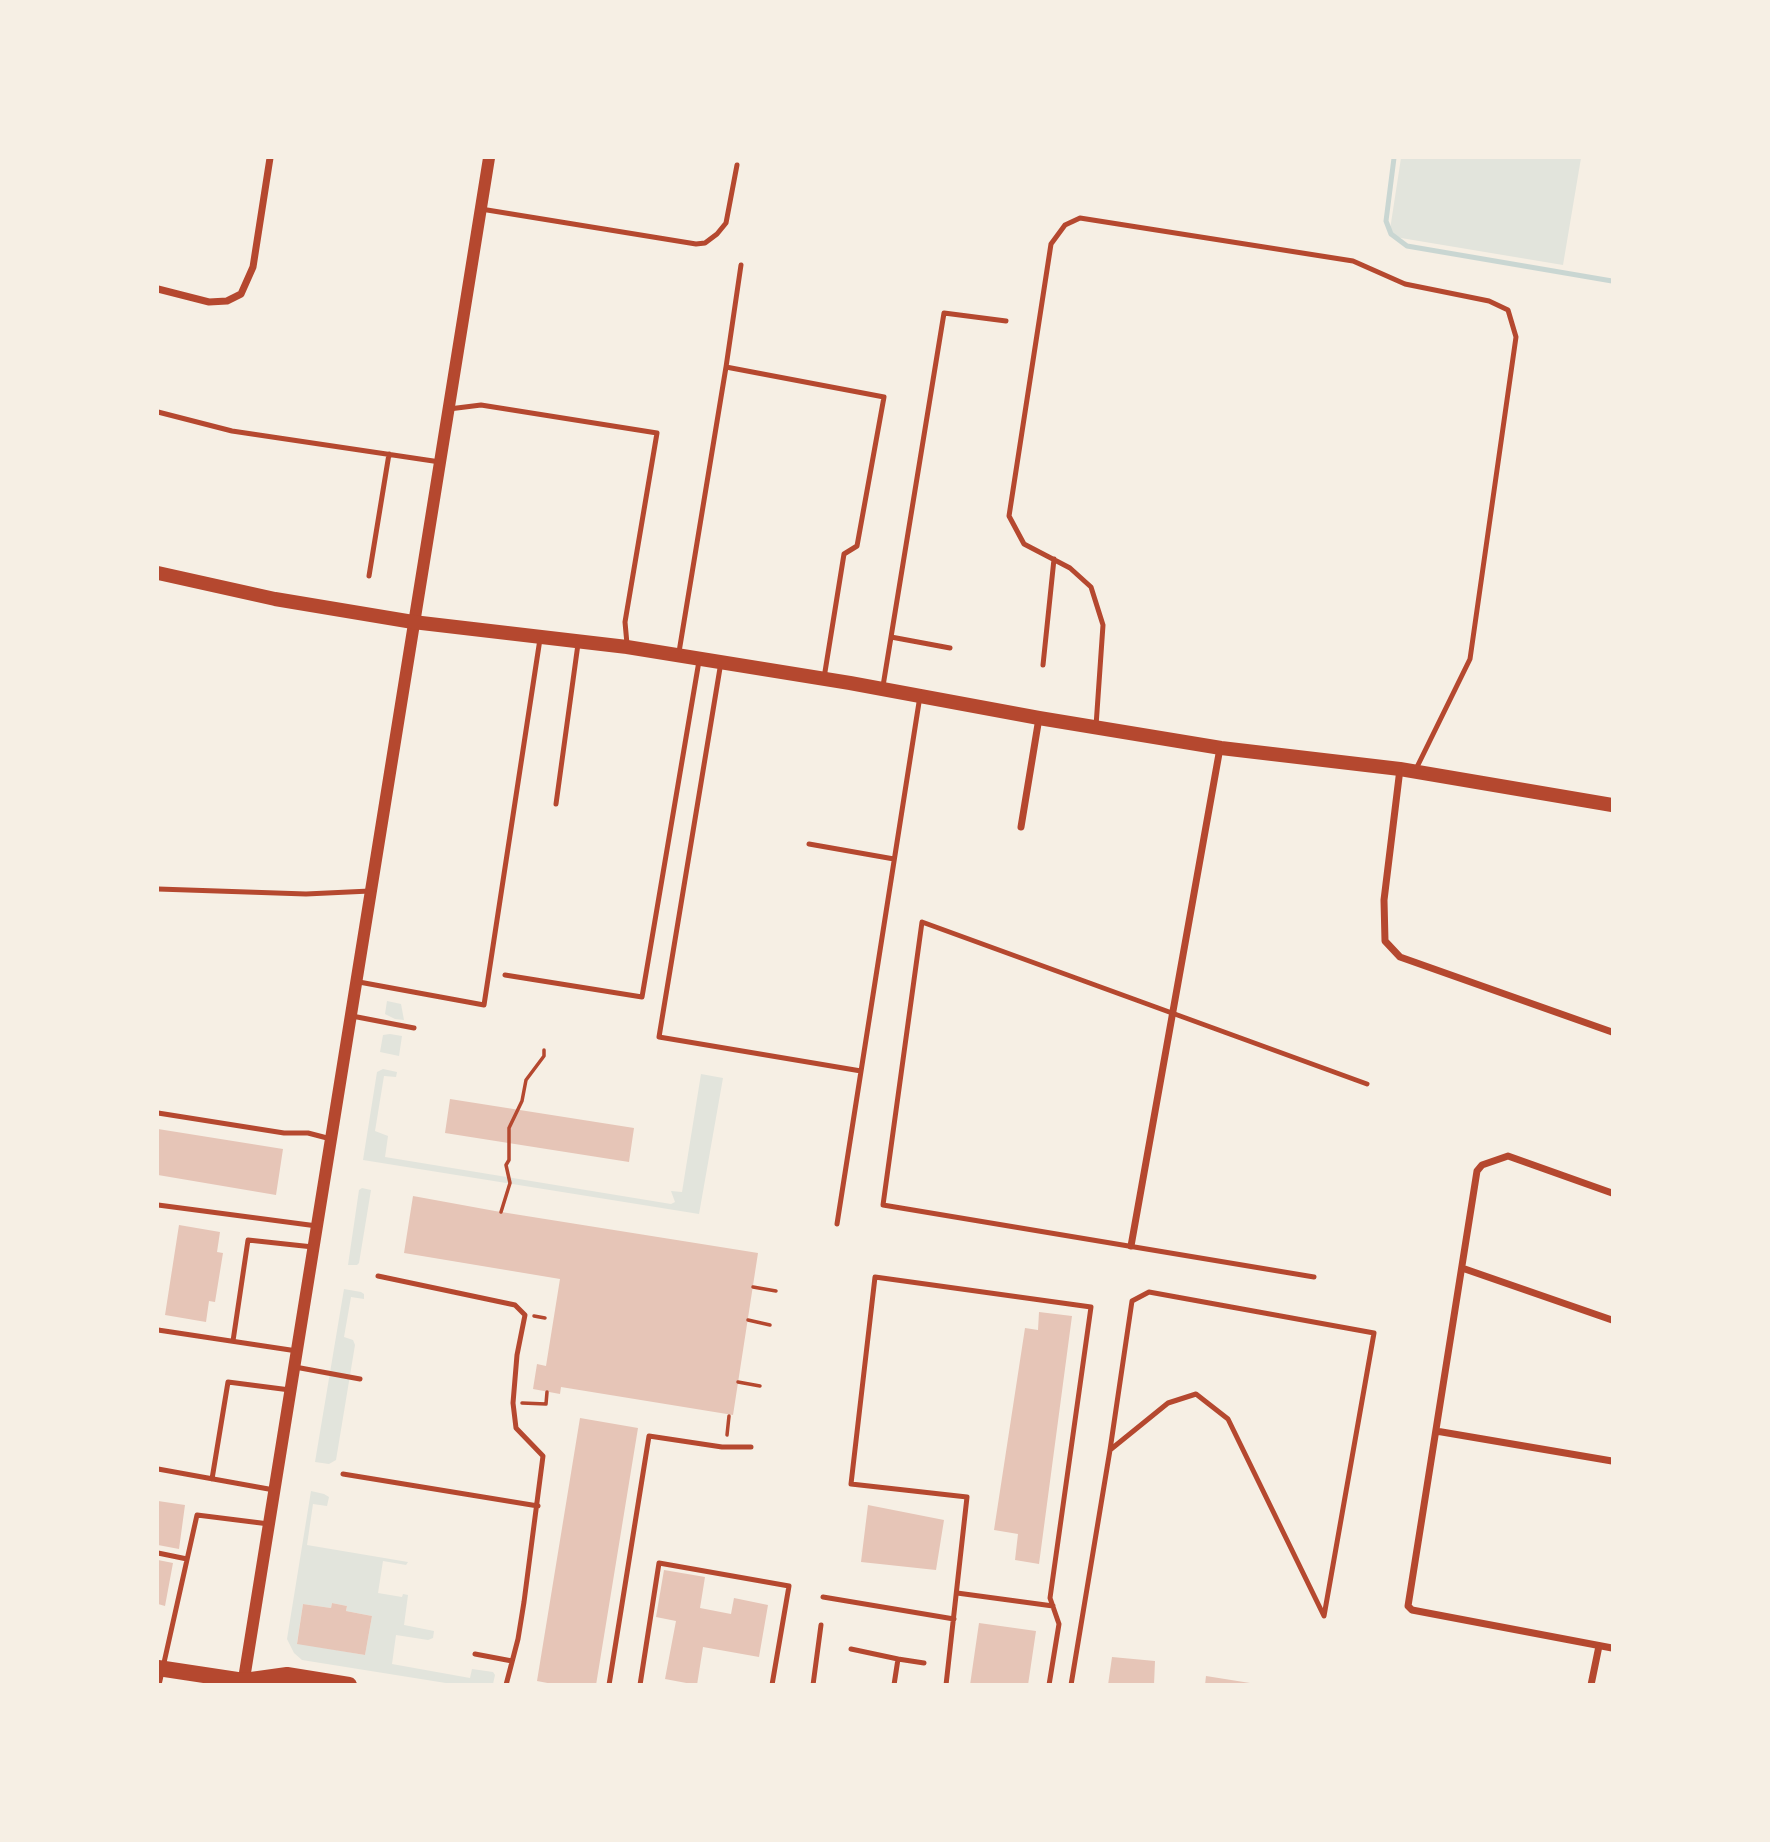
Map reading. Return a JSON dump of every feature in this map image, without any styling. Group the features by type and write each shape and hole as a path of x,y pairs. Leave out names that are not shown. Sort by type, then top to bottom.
{"main road":[{"path":"158,573 275,599 413,622 627,647 1221,748 1408,771 1612,805"},
{"path":"160,1674 245,1683 287,1675 349,1685"}],"street":[{"path":"158,289 209,302 226,301 241,294 253,267 270,158"},
{"path":"245,1683 489,158"},
{"path":"1021,827 1039,718"},
{"path":"1131,1246 1221,748"},
{"path":"1408,771 1384,901 1385,940 1400,957 1612,1032"},
{"path":"1612,1193 1508,1156 1482,1165 1477,1171 1408,1606 1412,1610 1612,1648"},
{"path":"1462,1268 1612,1320"},
{"path":"1436,1431 1612,1461"},
{"path":"1591,1685 1599,1646"}],"lane":[{"path":"481,209 622,234 705,243 718,234 726,223 737,165"},
{"path":"1096,726 1103,625 1091,587 1070,568 1024,544 1010,516 1051,244 1065,225 1080,218 1353,261 1405,284 1489,301 1508,310 1516,337 1470,659 1408,771"},
{"path":"678,655 741,265"},
{"path":"883,689 944,313 1006,321"},
{"path":"726,367 884,397 857,546 844,554 824,680"},
{"path":"449,409 481,405 657,433 625,622 627,647"},
{"path":"158,412 232,431 440,462"},
{"path":"369,576 388,454"},
{"path":"1043,665 1054,559"},
{"path":"356,981 484,1004 541,636"},
{"path":"891,637 950,648"},
{"path":"556,804 578,641"},
{"path":"505,975 642,997 699,659"},
{"path":"721,662 659,1037 861,1070"},
{"path":"837,1224 920,696"},
{"path":"809,844 894,859"},
{"path":"158,889 306,894 370,891"},
{"path":"1314,1277 883,1205 922,922 1367,1084"},
{"path":"350,1016 414,1028"},
{"path":"158,1113 284,1133 308,1133 331,1139"},
{"path":"158,1205 317,1226"},
{"path":"233,1341 248,1240 313,1247"},
{"path":"378,1276 515,1305 525,1315 517,1355 513,1403 516,1427 543,1456 518,1639 506,1685"},
{"path":"946,1685 967,1497 852,1485 875,1277 1091,1307 1050,1598 1059,1623 1049,1685"},
{"path":"1071,1685 1132,1301 1149,1292 1374,1333 1324,1616 1228,1419 1196,1394 1168,1403 1110,1450"},
{"path":"158,1330 297,1351"},
{"path":"294,1367 360,1379"},
{"path":"212,1479 228,1382 290,1390"},
{"path":"609,1685 649,1436 727,1447 751,1447"},
{"path":"158,1469 274,1490"},
{"path":"343,1474 538,1507"},
{"path":"160,1674 197,1515 269,1524"},
{"path":"158,1553 187,1559"},
{"path":"640,1685 659,1563 789,1586 772,1685"},
{"path":"957,1593 1053,1606"},
{"path":"823,1597 954,1619"},
{"path":"814,1685 821,1625"},
{"path":"851,1649 924,1662"},
{"path":"475,1654 512,1661"},
{"path":"894,1685 898,1659"}],"path":[{"path":"501,1212 510,1183 506,1165 509,1160 509,1128 522,1101 526,1080 544,1056 544,1050"},
{"path":"753,1287 776,1291"},
{"path":"748,1320 771,1325"},
{"path":"738,1382 761,1386"},
{"path":"513,1403 546,1404 547,1392"},
{"path":"727,1447 729,1416"}],"shaded area":[{"path":"1401,158 1581,158 1563,265 1389,236"},
{"path":"387,1001 401,1004 404,1020 385,1014"},
{"path":"383,1035 402,1036 399,1056 380,1052"},
{"path":"383,1069 397,1072 396,1077 384,1076 375,1131 388,1136 385,1157 671,1204 675,1202 671,1191 682,1192 701,1074 723,1078 699,1214 363,1160 377,1072"},
{"path":"359,1190 371,1190 359,1263 348,1265"},
{"path":"344,1289 361,1292 364,1299 351,1297 344,1337 353,1340 355,1345 336,1460 329,1464 315,1462"},
{"path":"311,1491 329,1497 327,1506 313,1504 307,1545 408,1562 406,1565 383,1561 378,1593 402,1597 403,1594 408,1595 404,1625 434,1631 433,1638 428,1640 396,1635 392,1664 470,1678 472,1669 493,1672 495,1675 493,1684 452,1684 302,1660 294,1653 287,1639","holes":["332,1603 347,1606 346,1611 372,1616 365,1655 297,1643 303,1604 331,1608"]}],"building":[{"path":"450,1099 634,1128 629,1162 445,1133"},
{"path":"158,1129 283,1149 276,1195 158,1175"},
{"path":"413,1196 758,1253 733,1415 561,1387 560,1394 533,1389 537,1364 546,1366 560,1279 404,1253"},
{"path":"179,1225 220,1232 217,1252 223,1253 215,1302 209,1301 206,1322 165,1315"},
{"path":"1039,1312 1072,1316 1039,1564 1015,1560 1018,1534 994,1530 1025,1328 1038,1330"},
{"path":"580,1418 638,1428 596,1685 558,1685 537,1681"},
{"path":"158,1501 185,1505 179,1549 158,1545"},
{"path":"868,1505 944,1520 936,1570 861,1562"},
{"path":"158,1560 173,1563 165,1606 158,1604"},
{"path":"664,1570 705,1577 700,1608 731,1614 734,1598 768,1605 759,1657 703,1647 697,1685 665,1679 676,1621 656,1617"},
{"path":"332,1603 347,1606 346,1611 372,1616 365,1655 297,1644 303,1604 331,1608"},
{"path":"979,1623 1036,1631 1028,1685 970,1685"},
{"path":"1112,1657 1155,1661 1154,1685 1108,1685"},
{"path":"1206,1676 1250,1683 1250,1685 1205,1685"}],"waterway":[{"path":"1394,158 1386,221 1391,234 1407,246 1612,281"}]}
